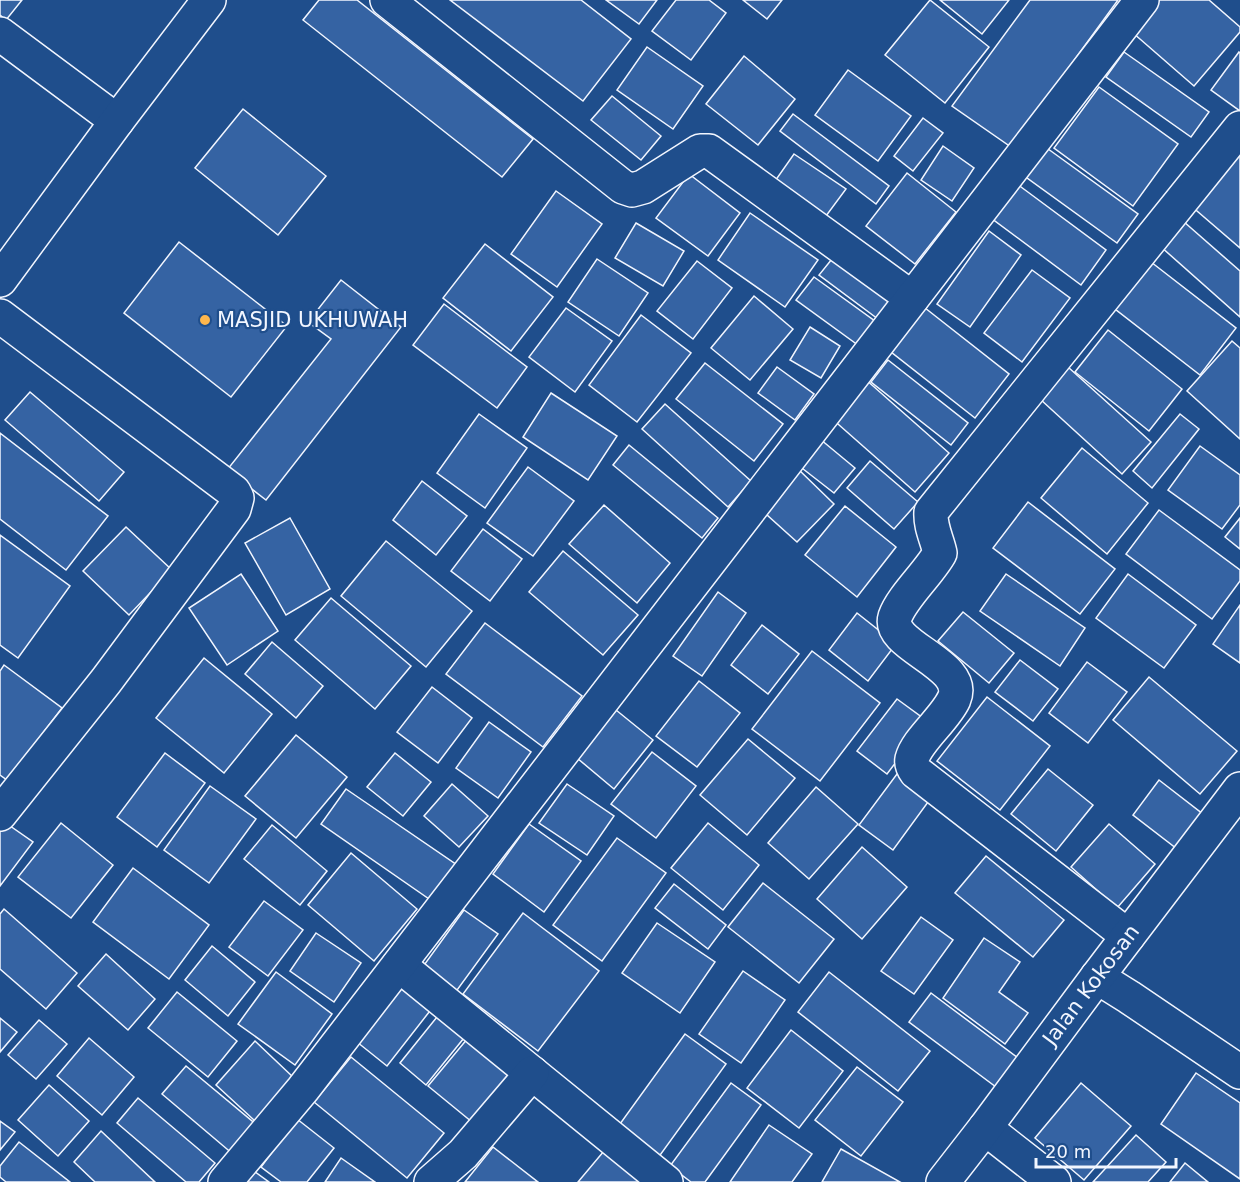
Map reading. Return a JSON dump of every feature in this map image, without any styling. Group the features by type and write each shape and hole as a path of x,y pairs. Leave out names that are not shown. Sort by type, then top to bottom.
{"street":[{"path":"0,280 209,0"},
{"path":"387,0 623,186 632,190 643,187 700,151 709,151 912,298"},
{"path":"225,1182 303,1089 1142,0"},
{"path":"0,34 117,121"},
{"path":"1128,936 916,772 912,766 912,759 955,698 956,688 950,675 898,633 894,625 895,616 940,553 930,520 931,512 1240,128"},
{"path":"0,316 234,492 237,498 234,509 106,681 0,814"},
{"name":"Jalan Kokosan","path":"943,1182 1240,789"},
{"path":"399,965 666,1182"},
{"path":"1097,977 1129,996 1240,1072"},
{"path":"431,1182 463,1154 532,1073"},
{"path":"985,1128 1054,1182"}],"building":[{"path":"0,0 22,0 6,20 0,15"},
{"path":"319,0 357,0 533,139 502,177 303,20"},
{"path":"450,0 581,0 631,39 583,101"},
{"path":"606,0 657,0 639,24"},
{"path":"676,0 709,0 726,13 691,60 652,31"},
{"path":"743,0 782,0 767,19"},
{"path":"930,0 989,47 945,103 885,55"},
{"path":"940,0 1009,0 982,34"},
{"path":"1030,0 1118,0 1011,147 952,106"},
{"path":"1147,0 1209,0 1240,27 1240,32 1194,86 1125,26"},
{"path":"647,47 703,86 673,129 617,90"},
{"path":"1124,52 1209,112 1191,137 1106,77"},
{"path":"1240,53 1240,111 1211,90"},
{"path":"744,56 795,99 758,145 706,104"},
{"path":"848,70 911,116 878,161 815,115"},
{"path":"1099,87 1178,144 1133,206 1054,148"},
{"path":"612,96 661,136 641,160 591,120"},
{"path":"243,109 326,176 278,235 195,168"},
{"path":"793,114 889,186 876,204 780,131"},
{"path":"923,118 943,133 913,171 894,156"},
{"path":"943,146 974,168 952,201 921,180"},
{"path":"1044,146 1138,214 1117,243 1023,175"},
{"path":"794,154 846,189 826,216 775,181"},
{"path":"1240,154 1240,248 1190,205"},
{"path":"907,173 956,212 915,264 866,226"},
{"path":"689,174 740,213 708,256 656,218"},
{"path":"1017,184 1106,250 1081,285 991,218"},
{"path":"556,191 602,224 557,287 511,254"},
{"path":"750,213 818,260 785,307 718,260"},
{"path":"1183,221 1240,271 1240,317 1160,246"},
{"path":"636,223 684,251 663,286 615,258"},
{"path":"989,231 1021,255 970,327 937,304"},
{"name":"MASJID UKHUWAH","path":"179,242 287,326 231,397 124,313"},
{"path":"485,244 553,297 511,351 443,298"},
{"path":"836,254 898,300 882,322 819,275"},
{"path":"597,259 648,293 619,336 568,302"},
{"path":"697,261 732,288 693,339 657,311"},
{"path":"1151,262 1236,328 1200,375 1115,309"},
{"path":"1032,270 1070,298 1022,362 984,333"},
{"path":"814,277 879,324 862,348 796,300"},
{"path":"341,280 401,327 266,500 227,470 331,339 308,322"},
{"path":"754,296 793,329 750,380 711,348"},
{"path":"444,304 527,367 497,408 413,345"},
{"path":"920,304 1009,374 975,418 886,348"},
{"path":"566,308 612,341 575,392 529,357"},
{"path":"641,315 691,353 637,422 589,385"},
{"path":"810,327 840,346 821,378 790,360"},
{"path":"1108,330 1182,389 1149,431 1075,372"},
{"path":"1232,341 1240,348 1240,439 1187,391"},
{"path":"888,360 968,423 951,445 871,382"},
{"path":"705,363 783,424 754,461 676,399"},
{"path":"777,367 814,394 795,420 758,393"},
{"path":"1068,367 1151,442 1122,474 1040,399"},
{"path":"864,378 949,453 915,492 830,417"},
{"path":"30,392 124,472 99,501 5,420"},
{"path":"551,393 617,436 588,480 523,437"},
{"path":"665,404 751,481 728,507 642,429"},
{"path":"479,414 527,448 485,508 437,473"},
{"path":"1180,414 1199,429 1152,488 1133,471"},
{"path":"0,433 108,516 66,570 0,519"},
{"path":"820,439 855,468 834,493 798,465"},
{"path":"629,445 718,518 702,538 613,465"},
{"path":"1200,446 1240,475 1240,505 1222,529 1168,490"},
{"path":"1082,448 1148,503 1107,554 1041,498"},
{"path":"870,461 918,502 894,529 847,488"},
{"path":"528,467 574,501 533,556 487,523"},
{"path":"796,467 834,504 797,542 758,507"},
{"path":"422,481 467,516 436,555 393,520"},
{"path":"1028,502 1115,569 1080,614 993,548"},
{"path":"604,505 670,563 637,603 569,544"},
{"path":"845,506 896,547 857,597 805,555"},
{"path":"1159,510 1240,570 1240,581 1212,619 1126,554"},
{"path":"290,518 330,589 286,615 245,543"},
{"path":"1240,518 1240,549 1225,537"},
{"path":"126,527 172,570 129,615 83,571"},
{"path":"483,529 522,559 490,601 451,571"},
{"path":"0,535 70,586 18,658 0,645"},
{"path":"386,541 472,611 426,667 341,596"},
{"path":"563,551 638,615 603,655 529,592"},
{"path":"241,574 278,631 227,665 189,608"},
{"path":"1006,574 1085,628 1060,666 980,611"},
{"path":"1128,574 1196,625 1164,668 1096,618"},
{"path":"718,592 746,613 702,676 673,656"},
{"path":"331,598 411,666 375,709 295,640"},
{"path":"1240,605 1240,663 1213,644"},
{"path":"963,612 1014,653 989,683 938,641"},
{"path":"857,613 896,644 868,681 829,650"},
{"path":"485,623 582,696 543,747 446,674"},
{"path":"762,625 799,654 768,694 731,665"},
{"path":"272,642 323,686 296,718 245,674"},
{"path":"812,651 880,703 820,781 752,729"},
{"path":"204,658 272,714 224,773 156,718"},
{"path":"1020,660 1058,689 1033,721 995,692"},
{"path":"1087,662 1127,692 1088,743 1049,713"},
{"path":"4,665 62,708 7,780 0,775 0,671"},
{"path":"1149,677 1237,751 1200,794 1113,720"},
{"path":"699,681 740,713 697,767 656,736"},
{"path":"432,687 472,718 438,763 397,732"},
{"path":"987,697 1050,746 1000,810 937,761"},
{"path":"897,699 927,721 887,774 857,751"},
{"path":"616,710 653,740 614,789 577,758"},
{"path":"489,722 531,752 498,798 456,768"},
{"path":"296,735 347,777 296,838 245,796"},
{"path":"748,739 795,778 747,835 700,795"},
{"path":"652,752 696,786 656,838 611,804"},
{"path":"165,753 205,783 157,847 117,817"},
{"path":"395,753 431,782 403,816 367,787"},
{"path":"1048,769 1093,805 1056,851 1011,814"},
{"path":"897,774 931,798 893,850 859,825"},
{"path":"1159,780 1208,818 1181,852 1133,815"},
{"path":"452,784 488,816 459,847 424,816"},
{"path":"567,784 614,816 587,855 539,823"},
{"path":"210,786 256,819 209,883 164,850"},
{"path":"816,787 858,824 809,879 768,843"},
{"path":"346,789 457,865 432,901 321,824"},
{"path":"3,821 33,842 0,886 0,826"},
{"path":"61,823 113,865 71,918 18,877"},
{"path":"708,823 759,865 723,910 671,868"},
{"path":"529,824 581,861 544,912 493,874"},
{"path":"1109,824 1155,864 1117,908 1071,867"},
{"path":"272,825 327,871 300,905 244,859"},
{"path":"617,838 666,873 602,961 553,925"},
{"path":"862,847 907,887 862,939 817,899"},
{"path":"351,853 417,909 374,961 308,905"},
{"path":"986,856 1064,920 1033,957 955,893"},
{"path":"133,868 209,925 169,979 93,922"},
{"path":"763,883 834,939 799,983 728,927"},
{"path":"674,884 726,925 708,949 655,908"},
{"path":"264,901 303,930 268,976 229,947"},
{"path":"4,909 77,973 46,1009 0,969 0,914"},
{"path":"464,910 498,934 452,997 419,972"},
{"path":"523,913 599,971 538,1051 463,994"},
{"path":"921,917 953,940 914,994 881,971"},
{"path":"657,923 715,962 680,1013 622,973"},
{"path":"316,933 361,963 334,1002 290,971"},
{"path":"984,938 1020,962 999,992 1028,1013 1005,1044 943,998"},
{"path":"212,946 255,982 228,1016 185,980"},
{"path":"106,954 155,999 128,1030 78,986"},
{"path":"743,971 785,1000 741,1063 699,1034"},
{"path":"276,972 332,1014 295,1065 238,1024"},
{"path":"829,972 930,1051 898,1091 798,1012"},
{"path":"404,983 433,1007 387,1066 357,1042"},
{"path":"177,992 237,1041 208,1077 148,1028"},
{"path":"931,993 1018,1058 996,1087 909,1022"},
{"path":"441,1012 468,1033 426,1085 400,1063"},
{"path":"0,1018 17,1032 0,1052"},
{"path":"39,1020 67,1044 36,1079 8,1055"},
{"path":"791,1030 843,1071 799,1128 747,1088"},
{"path":"685,1034 726,1064 658,1158 617,1128"},
{"path":"89,1038 134,1077 102,1115 57,1076"},
{"path":"468,1038 512,1074 472,1122 428,1086"},
{"path":"255,1041 294,1078 255,1121 216,1085"},
{"path":"351,1057 444,1133 407,1178 314,1102"},
{"path":"186,1066 258,1126 234,1155 162,1094"},
{"path":"857,1067 903,1102 861,1156 815,1120"},
{"path":"1196,1073 1240,1103 1240,1179 1161,1124"},
{"path":"731,1083 761,1105 705,1182 691,1182 670,1166"},
{"path":"1081,1083 1131,1126 1084,1180 1035,1138"},
{"path":"49,1085 89,1121 58,1156 18,1120"},
{"path":"138,1098 215,1163 199,1182 186,1182 117,1123"},
{"path":"297,1119 334,1148 307,1182 281,1182 261,1167"},
{"path":"0,1121 15,1132 0,1150"},
{"path":"769,1125 812,1154 792,1182 730,1182"},
{"path":"101,1131 155,1182 95,1182 74,1162"},
{"path":"1136,1135 1166,1162 1148,1182 1093,1182"},
{"path":"19,1142 70,1182 6,1182 0,1177 0,1166"},
{"path":"609,1145 654,1182 578,1182"},
{"path":"493,1147 538,1182 465,1182"},
{"path":"841,1149 900,1182 822,1182"},
{"path":"341,1158 375,1182 325,1182"},
{"path":"1185,1163 1208,1182 1170,1182"},
{"path":"247,1166 269,1182 236,1182"}],"place":[{"name":"MASJID UKHUWAH","path":"205,320"}]}
